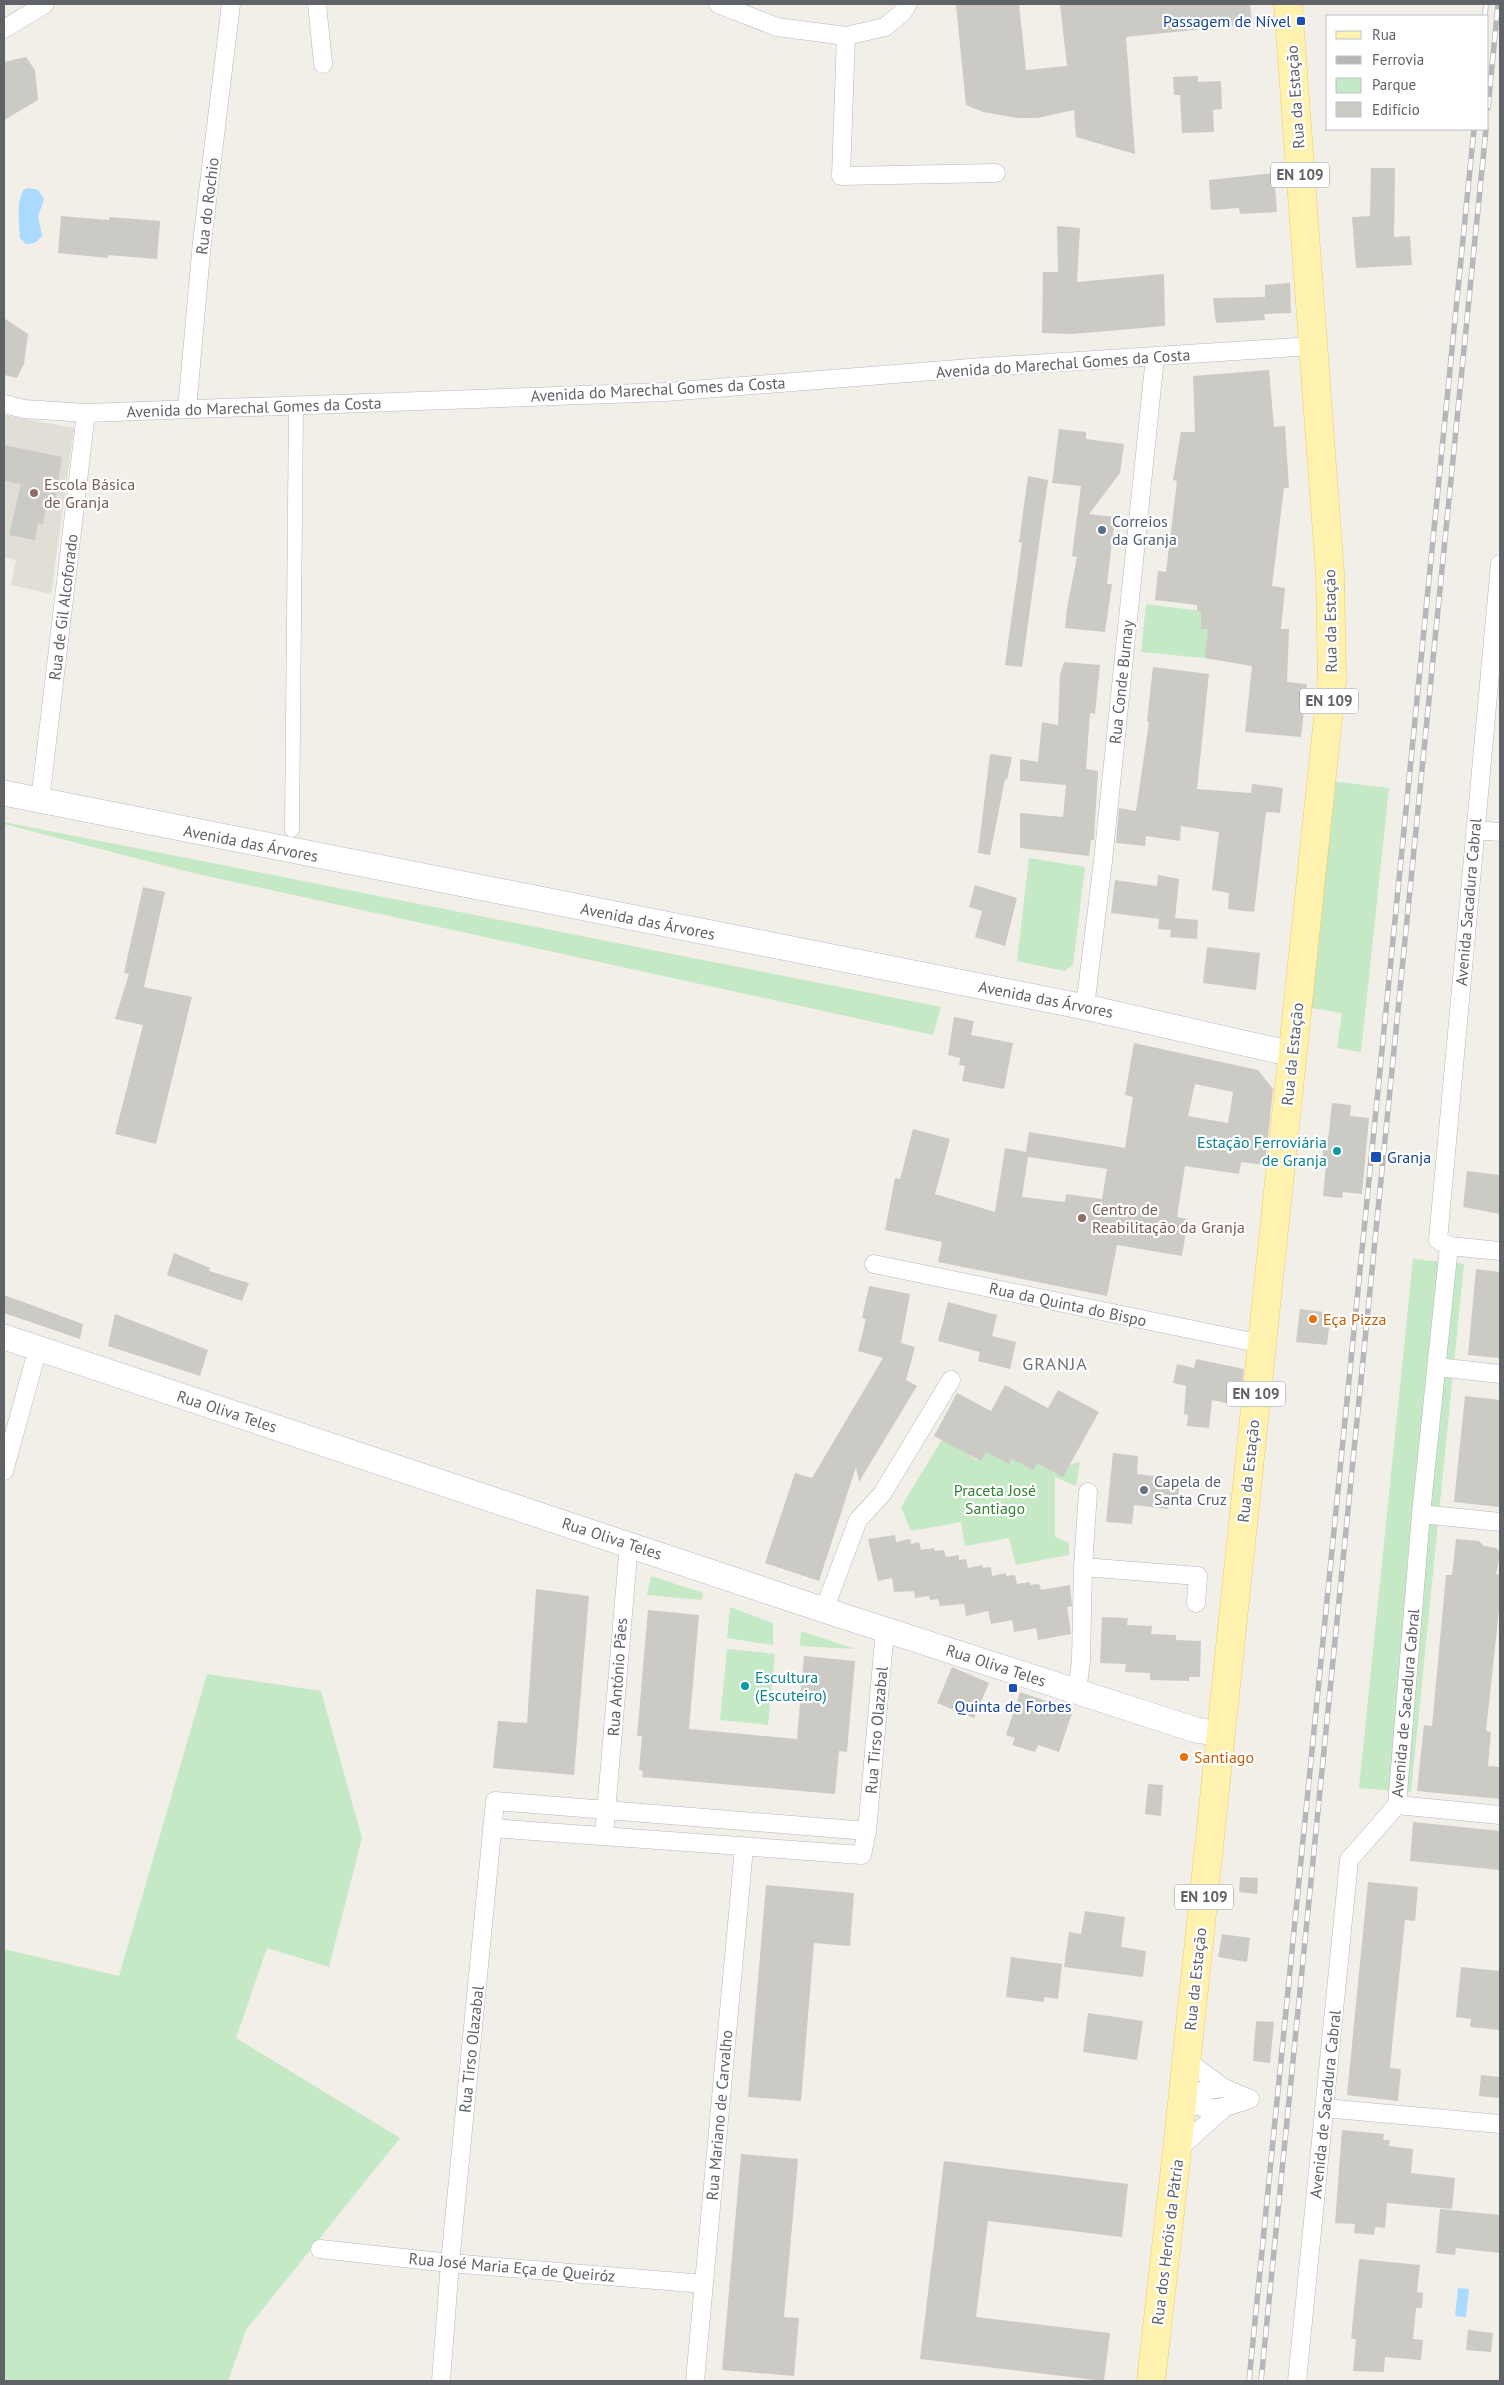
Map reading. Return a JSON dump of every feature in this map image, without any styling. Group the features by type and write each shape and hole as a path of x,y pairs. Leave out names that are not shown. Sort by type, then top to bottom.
{"main road":[{"name":"Rua da Estação","path":"1182,2102 1332,680 1330,574 1288,4"},
{"name":"Avenida das Árvores","path":"4,793 1085,1007 1292,1054"},
{"name":"Rua Oliva Teles","path":"4,1337 824,1610 885,1628 1196,1730 1221,1734"},
{"name":"Rua dos Heróis da Pátria","path":"1151,2381 1182,2102"}],"street":[{"path":"4,29 45,4"},
{"name":"Rua do Rochio","path":"187,409 202,242 231,4"},
{"path":"317,4 323,64"},
{"path":"718,4 778,27 846,36 884,26 903,12 908,4"},
{"path":"846,36 841,176 996,173"},
{"name":"Avenida do Marechal Gomes da Costa","path":"4,404 24,409 86,413 666,392 983,367 1313,346"},
{"name":"Rua Conde Burnay","path":"1085,1007 1103,861 1155,357"},
{"path":"292,830 296,405"},
{"name":"Rua de Gil Alcoforado","path":"40,801 86,413"},
{"name":"Avenida Sacadura Cabral","path":"1444,1243 1475,830 1500,564"},
{"path":"1475,830 1500,832"},
{"path":"1444,1243 1500,1251"},
{"name":"Avenida de Sacadura Cabral","path":"1297,2381 1349,1860 1397,1805 1421,1514 1437,1367 1444,1243"},
{"name":"Rua da Quinta do Bispo","path":"874,1264 1262,1344"},
{"path":"4,1472 38,1348"},
{"path":"1437,1367 1500,1374"},
{"path":"824,1610 858,1520 882,1494 951,1380"},
{"path":"1077,1692 1082,1660 1083,1567 1088,1492"},
{"path":"1421,1514 1500,1522"},
{"name":"Rua António Pães","path":"607,1810 629,1544"},
{"path":"1083,1567 1198,1576 1196,1603"},
{"name":"Rua Tirso Olazabal","path":"441,2381 450,2263 492,1828 604,1835 744,1848 862,1855 867,1831 885,1628"},
{"path":"492,1828 495,1801 867,1831"},
{"path":"1397,1805 1500,1815"},
{"path":"604,1835 607,1810"},
{"name":"Rua Mariano de Carvalho","path":"695,2381 744,1848"},
{"path":"1177,2150 1223,2109 1250,2099 1224,2088 1186,2060"},
{"path":"1182,2102 1200,2091 1224,2088"},
{"path":"1182,2102 1200,2108 1223,2109"},
{"path":"1324,2108 1500,2124"},
{"name":"Rua José Maria Eça de Queiróz","path":"320,2249 450,2263 704,2284"}],"shaded area":[{"name":"Escola Básica de Granja","path":"4,415 74,428 51,594 11,585 16,560 4,557"}],"green space":[{"path":"1146,604 1217,613 1214,659 1141,652"},
{"path":"1330,781 1389,788 1361,1052 1337,1048 1342,1013 1305,1007"},
{"path":"4,822 941,1007 933,1035 193,873 4,824"},
{"path":"1029,858 1085,867 1073,965 1064,971 1017,961"},
{"path":"1413,1259 1464,1264 1411,1792 1359,1788"},
{"name":"Praceta José Santiago","path":"943,1438 977,1460 985,1446 1062,1467 1080,1462 1076,1486 1055,1477 1055,1537 1069,1543 1069,1555 1016,1565 1009,1538 965,1546 961,1522 911,1531 901,1507"},
{"path":"651,1576 703,1593 702,1600 647,1595"},
{"path":"730,1607 773,1623 773,1645 727,1638"},
{"path":"801,1631 855,1649 800,1646"},
{"path":"727,1649 775,1654 768,1725 720,1720"},
{"path":"207,1674 321,1691 362,1838 329,1967 267,1948 236,2038 400,2138 246,2330 228,2381 4,2381 4,1949 119,1976"}],"water":[{"path":"28,188 38,190 44,199 38,217 42,235 36,242 31,244 26,244 20,238 19,220 21,196 23,190"},
{"path":"1458,2288 1469,2289 1466,2317 1455,2316"}],"building":[{"path":"956,4 1019,4 1026,70 1067,66 1060,4 1250,4 1252,24 1126,37 1135,154 1076,137 1074,110 1037,118 1018,118 983,112 966,105"},
{"path":"26,57 35,70 38,100 4,120 4,62"},
{"path":"1198,76 1198,82 1221,81 1222,109 1213,110 1214,132 1182,133 1180,95 1174,95 1173,77"},
{"path":"1371,168 1395,168 1394,237 1410,236 1412,265 1356,268 1352,217 1370,216"},
{"path":"1274,173 1277,212 1240,214 1239,208 1211,210 1209,180"},
{"path":"61,216 109,220 109,217 160,221 157,259 108,255 108,258 58,253"},
{"path":"1057,226 1080,228 1077,282 1164,274 1165,326 1072,334 1042,333 1043,272 1058,272"},
{"path":"1290,283 1291,313 1264,314 1265,320 1216,323 1213,298 1265,297 1265,285"},
{"path":"4,318 28,334 24,364 17,378 4,375"},
{"path":"1269,370 1274,427 1285,426 1289,488 1284,488 1272,586 1285,588 1281,629 1289,629 1287,682 1307,684 1301,737 1245,732 1252,666 1205,658 1208,629 1201,629 1201,611 1197,611 1197,605 1155,600 1158,571 1166,572 1177,481 1173,480 1181,432 1195,432 1193,376"},
{"path":"1059,429 1086,432 1086,439 1124,444 1120,473 1089,514 1115,517 1107,584 1112,584 1105,632 1065,628 1077,557 1072,556 1081,486 1052,483"},
{"path":"4,445 62,457 55,502 47,501 43,524 38,523 35,540 9,535 21,484 4,481"},
{"path":"1028,476 1048,480 1022,667 1005,665 1022,543 1019,542"},
{"path":"1064,662 1100,665 1095,714 1090,713 1086,769 1098,771 1094,840 1091,840 1089,856 1020,848 1020,813 1063,817 1066,785 1020,781 1020,759 1038,762 1042,722 1058,725 1060,675"},
{"path":"1153,667 1209,674 1197,789 1251,793 1252,784 1283,788 1280,813 1266,812 1254,912 1228,909 1229,893 1212,890 1219,832 1181,826 1180,841 1146,836 1145,846 1116,843 1119,808 1136,811 1149,722 1147,721"},
{"path":"990,754 1012,757 1007,780 1005,779 990,855 978,853"},
{"path":"1158,875 1179,879 1175,918 1198,920 1197,939 1170,937 1171,930 1158,929 1159,919 1111,913 1115,880 1157,886"},
{"path":"975,885 1017,898 1005,946 975,937 982,911 969,907"},
{"path":"143,887 165,892 144,987 192,997 156,1144 115,1134 143,1025 115,1019 129,974 124,973"},
{"path":"1207,947 1260,953 1256,990 1203,983"},
{"path":"954,1017 974,1021 971,1035 1013,1043 1004,1089 962,1081 965,1066 959,1065 960,1058 948,1055"},
{"path":"1134,1043 1258,1070 1273,1089 1265,1165 1241,1162 1239,1174 1185,1166 1177,1217 1188,1219 1182,1256 1117,1245 1107,1296 938,1262 942,1242 885,1230 895,1178 900,1179 913,1129 950,1139 935,1194 995,1212 1005,1148 1026,1152 1029,1132 1125,1148 1133,1097 1125,1095","holes":["1195,1084 1233,1092 1228,1123 1188,1116","1028,1157 1107,1169 1102,1199 1066,1194 1065,1202 1022,1197"]},
{"name":"Estação Ferroviária de Granja","path":"1332,1103 1351,1105 1350,1116 1369,1118 1362,1194 1343,1192 1342,1198 1323,1196 1326,1163 1322,1163 1324,1139 1328,1140"},
{"path":"1467,1171 1500,1175 1500,1214 1463,1207"},
{"path":"174,1253 210,1268 209,1271 249,1283 242,1301 167,1275"},
{"path":"1476,1269 1500,1272 1500,1358 1468,1355"},
{"path":"869,1286 910,1294 901,1343 915,1347 906,1380 917,1386 859,1482 856,1467 819,1581 765,1563 795,1473 812,1478 883,1358 858,1351 866,1319 862,1318"},
{"path":"4,1295 83,1324 80,1339 4,1313"},
{"path":"948,1302 997,1315 992,1336 1016,1342 1010,1369 978,1361 980,1352 938,1341"},
{"path":"1300,1309 1331,1313 1327,1345 1296,1342"},
{"path":"115,1314 208,1350 200,1376 108,1346"},
{"path":"1196,1359 1244,1369 1240,1406 1212,1400 1209,1428 1187,1426 1188,1415 1184,1414 1186,1386 1173,1383 1177,1364 1194,1368"},
{"path":"1005,1385 1048,1408 1058,1390 1099,1412 1063,1477 1037,1463 1033,1470 1012,1459 1009,1464 986,1452 981,1461 934,1436 957,1393 991,1411"},
{"path":"1465,1396 1500,1400 1499,1507 1454,1502"},
{"name":"Capela de Santa Cruz","path":"1113,1453 1138,1456 1137,1474 1180,1479 1178,1501 1168,1500 1168,1509 1134,1505 1132,1524 1106,1522"},
{"path":"895,1535 896,1542 910,1539 911,1544 919,1542 921,1550 934,1548 935,1551 944,1550 946,1557 959,1555 959,1560 966,1559 968,1568 982,1565 983,1568 991,1567 992,1576 1006,1573 1006,1576 1015,1575 1017,1584 1030,1582 1030,1585 1039,1584 1041,1590 1070,1585 1072,1606 1067,1607 1071,1634 1038,1640 1036,1628 1014,1632 1012,1620 991,1624 988,1611 966,1616 964,1604 940,1606 938,1599 930,1600 929,1596 915,1598 914,1591 894,1592 892,1578 878,1581 868,1539"},
{"path":"1456,1539 1479,1541 1484,1546 1497,1548 1500,1554 1496,1574 1500,1575 1500,1601 1486,1731 1491,1732 1488,1766 1500,1767 1500,1799 1417,1791 1424,1725 1432,1726 1446,1575 1452,1575"},
{"path":"536,1589 589,1596 574,1775 493,1768 498,1721 527,1723"},
{"path":"648,1610 699,1615 689,1729 797,1739 804,1656 855,1661 847,1752 839,1751 835,1794 642,1777 643,1771 639,1770 642,1736 637,1736"},
{"path":"1102,1617 1128,1618 1127,1625 1152,1626 1151,1634 1176,1635 1176,1640 1201,1641 1200,1677 1189,1677 1189,1681 1150,1680 1150,1673 1125,1672 1126,1664 1100,1663"},
{"path":"952,1667 989,1683 974,1718 937,1703"},
{"path":"1020,1692 1073,1710 1059,1752 1038,1745 1035,1752 1012,1745 1015,1738 1006,1735"},
{"path":"1148,1784 1163,1785 1161,1816 1145,1814"},
{"path":"1413,1822 1500,1831 1500,1870 1410,1861"},
{"path":"1240,1877 1258,1878 1257,1894 1239,1892"},
{"path":"1368,1882 1418,1887 1415,1921 1405,1920 1390,2068 1401,2069 1398,2101 1347,2095"},
{"path":"766,1885 854,1893 850,1946 814,1943 801,2101 748,2097"},
{"path":"1085,1911 1125,1917 1121,1947 1146,1951 1143,1977 1064,1967 1069,1932 1081,1934"},
{"path":"1222,1934 1250,1938 1247,1962 1218,1957"},
{"path":"1011,1957 1062,1964 1058,1999 1044,1997 1044,2002 1006,1997"},
{"path":"1461,1967 1500,1971 1500,2030 1470,2027 1471,2019 1456,2017"},
{"path":"1088,2013 1143,2021 1137,2060 1083,2052"},
{"path":"1256,2021 1274,2022 1270,2063 1253,2061"},
{"path":"1481,2075 1500,2077 1500,2098 1479,2096"},
{"path":"1342,2130 1384,2134 1383,2140 1390,2140 1389,2146 1413,2149 1411,2173 1455,2178 1452,2209 1387,2203 1385,2228 1375,2227 1374,2235 1354,2233 1355,2224 1335,2223"},
{"path":"741,2154 798,2159 784,2317 799,2318 794,2376 722,2370"},
{"path":"944,2161 1128,2184 1122,2237 988,2221 976,2317 1110,2333 1104,2381 920,2359"},
{"path":"1440,2209 1500,2215 1500,2253 1456,2248 1455,2255 1436,2253"},
{"path":"1359,2259 1420,2265 1417,2292 1423,2293 1422,2308 1416,2308 1413,2339 1423,2340 1421,2360 1385,2357 1384,2372 1353,2371 1356,2339 1351,2339"},
{"path":"1468,2330 1493,2333 1491,2352 1466,2350"}],"railway":[{"path":"1485,15 1486,4"},
{"path":"1489,98 1498,4"},
{"path":"1249,2381 1474,130"},
{"path":"1261,2381 1486,130"}],"place":[{"name":"Passagem de Nível","path":"1301,21"},
{"name":"Escola Básica de Granja","path":"34,493"},
{"name":"Correios da Granja","path":"1102,530"},
{"name":"Estação Ferroviária de Granja","path":"1337,1151"},
{"name":"Granja","path":"1376,1157"},
{"name":"Centro de Reabilitação da Granja","path":"1082,1218"},
{"name":"Eça Pizza","path":"1313,1319"},
{"name":"Capela de Santa Cruz","path":"1144,1490"},
{"name":"Escultura (Escuteiro)","path":"745,1686"},
{"name":"Quinta de Forbes","path":"1013,1688"},
{"name":"Santiago","path":"1184,1757"}],"district":[{"name":"GRANJA","path":"1055,1364"}]}
